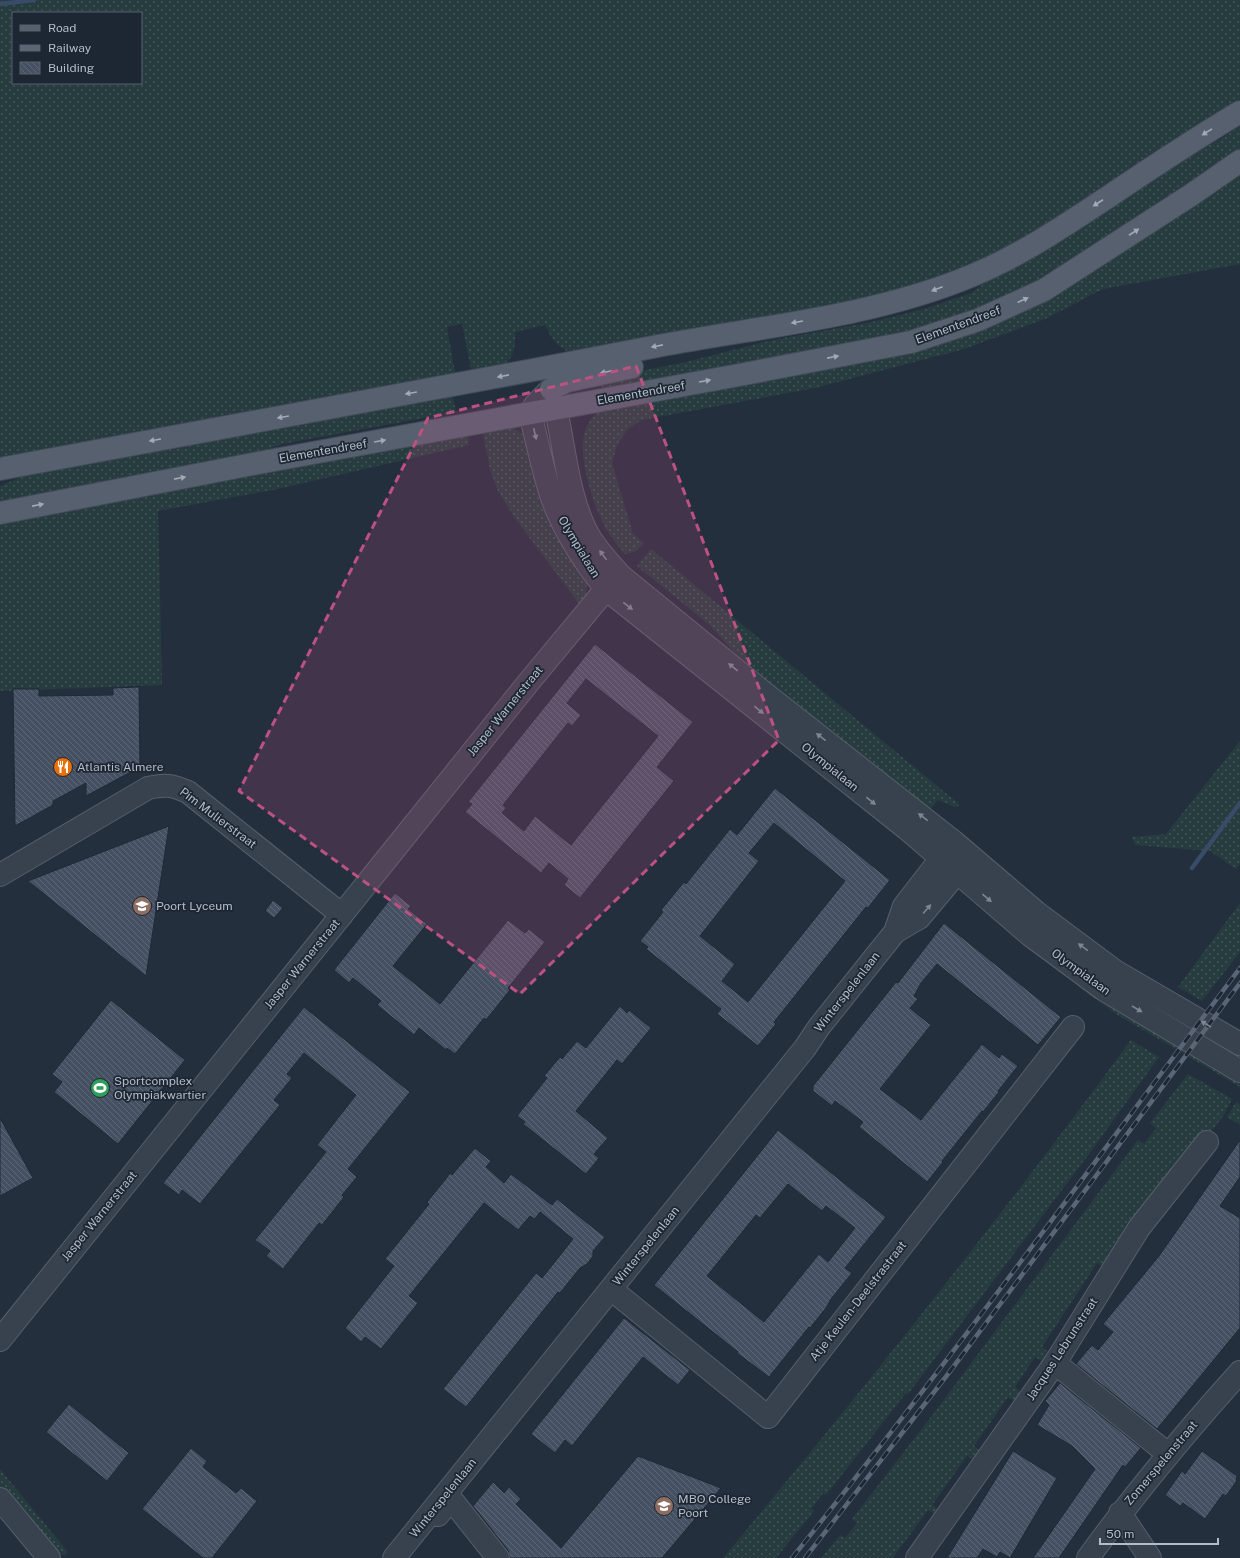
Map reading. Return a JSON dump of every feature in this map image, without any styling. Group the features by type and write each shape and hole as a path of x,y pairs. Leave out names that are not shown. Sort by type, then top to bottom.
{"main road":[{"path":"0,469 474,382 898,301 932,291 986,269 1049,236 1240,112"},
{"name":"Elementendreef","path":"553,399 739,375 911,342 978,320 1044,290 1153,220 1240,161"},
{"path":"553,399 574,379 667,360 751,330"},
{"name":"Elementendreef","path":"0,513 258,463 530,413"}],"street":[{"name":"Olympialaan","path":"532,370 541,376 553,399 573,495 581,518 590,537 605,559 613,583 940,859 964,864 1036,912 1115,970 1240,1044"},
{"path":"530,413 536,404 553,399"},
{"name":"Olympialaan","path":"530,413 548,486 555,506 566,528 590,568 613,583 763,692 954,842 964,864 1030,935 1103,989 1240,1070"},
{"name":"Jasper Warnerstraat","path":"0,1340 528,683 613,583"},
{"name":"Pim Mulierstraat","path":"0,875 148,788 162,785 175,786 188,792 342,914"},
{"name":"Winterspelenlaan","path":"394,1558 440,1506 611,1289 805,1048 819,1027 895,932 904,906 954,842"},
{"name":"Winterspelenlaan","path":"895,932 919,918 964,864"},
{"name":"Atje Keulen-Deelstrastraat","path":"611,1289 768,1417 1073,1027"},
{"name":"Jacques Lebrunstraat","path":"917,1558 1055,1363 1139,1228 1207,1142"},
{"path":"1055,1363 1168,1454"},
{"name":"Zomerspelenstraat","path":"1088,1558 1120,1513 1168,1454 1240,1372"},
{"path":"0,1499 49,1558"},
{"path":"404,1558 440,1506 452,1499 498,1558"},
{"path":"440,1506 479,1558"},
{"path":"1120,1513 1150,1558"}],"highlighted area":[{"path":"636,366 779,740 520,994 239,791 428,418"}],"green space":[{"path":"0,0 1240,0 1240,99 1042,230 996,257 905,292 573,353 559,346 550,335 545,325 515,332 513,352 504,364 490,370 472,374 462,324 447,327 456,377 0,461"},
{"path":"1240,126 1240,151 1025,290 925,329 602,392 600,379 686,362 768,341 876,321 924,309 971,293 1001,271 1161,171 1219,140"},
{"path":"1240,170 1240,264 1103,289 1045,319 964,349 815,388 641,420 627,430 617,445 612,463 633,534 644,543 635,552 625,554 607,531 592,495 583,456 586,427 592,418 601,410 925,346"},
{"path":"452,393 456,412 282,444 248,456 0,504 0,486 33,472"},
{"path":"509,427 527,437 587,575 586,598 581,606 517,521 498,491 490,469 482,430"},
{"path":"467,432 469,445 273,490 158,511 162,685 0,691 0,520"},
{"path":"651,549 960,805 955,807 938,800 926,814 752,673 710,625 637,566"},
{"path":"1240,741 1240,864 1236,869 1210,851 1135,845 1132,837 1166,834"},
{"path":"1240,903 1240,952 1202,1001 1178,987"},
{"path":"1084,982 1240,1079 1240,1087 1116,1014 1079,987"},
{"path":"1131,1040 1159,1057 1089,1154 908,1394 906,1393 826,1495 823,1493 811,1509 814,1511 776,1558 723,1558 828,1431 931,1302 1032,1172"},
{"path":"1188,1074 1232,1099 1224,1115 1106,1268 1097,1263 1042,1347 1051,1354 1045,1363 1035,1357 1015,1387 1024,1394 1018,1403 1008,1397 974,1446 983,1453 977,1462 967,1456 932,1505 941,1512 938,1517 928,1510 893,1558 821,1558 840,1535 845,1538 857,1523 852,1519 934,1413 1138,1140 1144,1144 1156,1128 1150,1123"},
{"path":"1236,1102 1240,1104 1240,1125 1227,1117"},
{"path":"0,1469 68,1552 64,1555 56,1554 31,1526 0,1488"}],"building":[{"path":"595,644 693,722 657,767 674,781 580,898 564,885 568,879 549,863 541,873 465,812 472,804 468,802","holes":["586,679 658,736 571,845 535,816 524,831 502,813 506,808 503,805 568,723 572,726 581,715 567,703"]},
{"path":"139,687 140,767 86,796 86,783 53,801 53,805 15,826 13,689 39,689 39,696 113,695 113,688"},
{"path":"775,788 890,880 868,908 866,907 774,1022 776,1024 758,1046 717,1014 721,1009 646,949 648,947 640,941 663,912 661,910 684,882 686,884 730,829 737,835","holes":["774,823 845,881 748,1002 722,981 735,964 700,936 759,861 749,853"]},
{"path":"169,826 146,976 28,881"},
{"path":"395,893 411,906 408,909 427,924 393,966 440,1004 508,920 525,933 529,929 545,942 508,988 510,990 486,1020 484,1018 455,1054 447,1048 446,1050 419,1028 414,1035 377,1005 381,1001 353,978 349,983 334,970"},
{"path":"273,900 283,908 274,918 265,911"},
{"path":"944,923 1061,1017 1038,1045 937,964 921,983 914,996 918,999 910,1008 931,1025 880,1089 921,1120 982,1044 999,1058 1002,1054 1018,1066 927,1182 859,1127 863,1122 835,1101 832,1106 813,1091 813,1086 896,982 898,983"},
{"path":"111,1000 185,1060 118,1144 54,1092 62,1082 52,1074"},
{"path":"620,1006 627,1013 629,1010 651,1028 622,1064 617,1060 576,1111 608,1138 594,1154 599,1158 586,1174 523,1124 525,1122 517,1116 547,1078 544,1076 560,1057 562,1059 577,1041 586,1048"},
{"path":"304,1007 410,1092 348,1169 357,1177 342,1195 344,1197 322,1225 319,1223 283,1269 266,1256 270,1251 255,1240 326,1152 317,1145 356,1095 304,1053 287,1074 292,1078 274,1100 280,1105 200,1204 182,1190 179,1195 163,1183"},
{"path":"0,1118 33,1178 0,1196"},
{"path":"778,1130 886,1217 845,1268 852,1273 831,1299 826,1308 769,1377 737,1353 738,1352 654,1285","holes":["788,1184 822,1211 826,1206 855,1228 828,1262 819,1254 764,1322 707,1276 756,1215 760,1218"]},
{"path":"1240,1140 1240,1177 1220,1206 1240,1218 1240,1328 1157,1429 1076,1364 1092,1345 1098,1350 1113,1332 1103,1324 1159,1256"},
{"path":"475,1148 491,1161 486,1167 504,1183 511,1174 552,1205 557,1199 605,1237 593,1251 593,1256 587,1264 580,1268 560,1293 558,1292 466,1407 443,1389 536,1273 542,1278 573,1239 540,1212 535,1219 530,1216 518,1230 484,1203 409,1296 418,1303 381,1349 365,1337 361,1342 345,1328 394,1266 385,1259 429,1204 427,1202 450,1173 452,1175"},
{"path":"624,1318 690,1370 678,1385 643,1357 572,1446 565,1440 555,1453 531,1434"},
{"path":"1060,1383 1141,1448 1125,1467 1123,1465 1059,1558 1033,1558 1095,1469 1072,1446 1037,1425 1049,1405 1045,1401"},
{"path":"69,1404 129,1453 107,1481 46,1432"},
{"path":"191,1448 207,1461 203,1467 236,1493 241,1488 257,1501 212,1558 203,1558 142,1509"},
{"path":"1013,1451 1057,1478 1010,1558 1000,1552 997,1557 983,1549 977,1558 947,1558"},
{"path":"1202,1451 1237,1476 1236,1482 1226,1496 1223,1494 1205,1519 1183,1503 1180,1506 1165,1495 1182,1471 1185,1474"},
{"path":"638,1456 721,1488 662,1558 510,1558 508,1550 473,1506 493,1482 504,1493 509,1487 521,1499 516,1504 561,1548"}],"waterway":[{"path":"0,4 34,0"},
{"path":"1192,868 1240,803"}],"railway":[{"path":"792,1558 907,1412 1240,968"},
{"path":"805,1558 948,1374 1240,983"}],"place":[{"name":"Atlantis Almere","path":"63,767"},
{"name":"Poort Lyceum","path":"142,906"},
{"name":"Sportcomplex Olympiakwartier","path":"100,1088"},
{"name":"MBO College Poort","path":"664,1506"}]}
